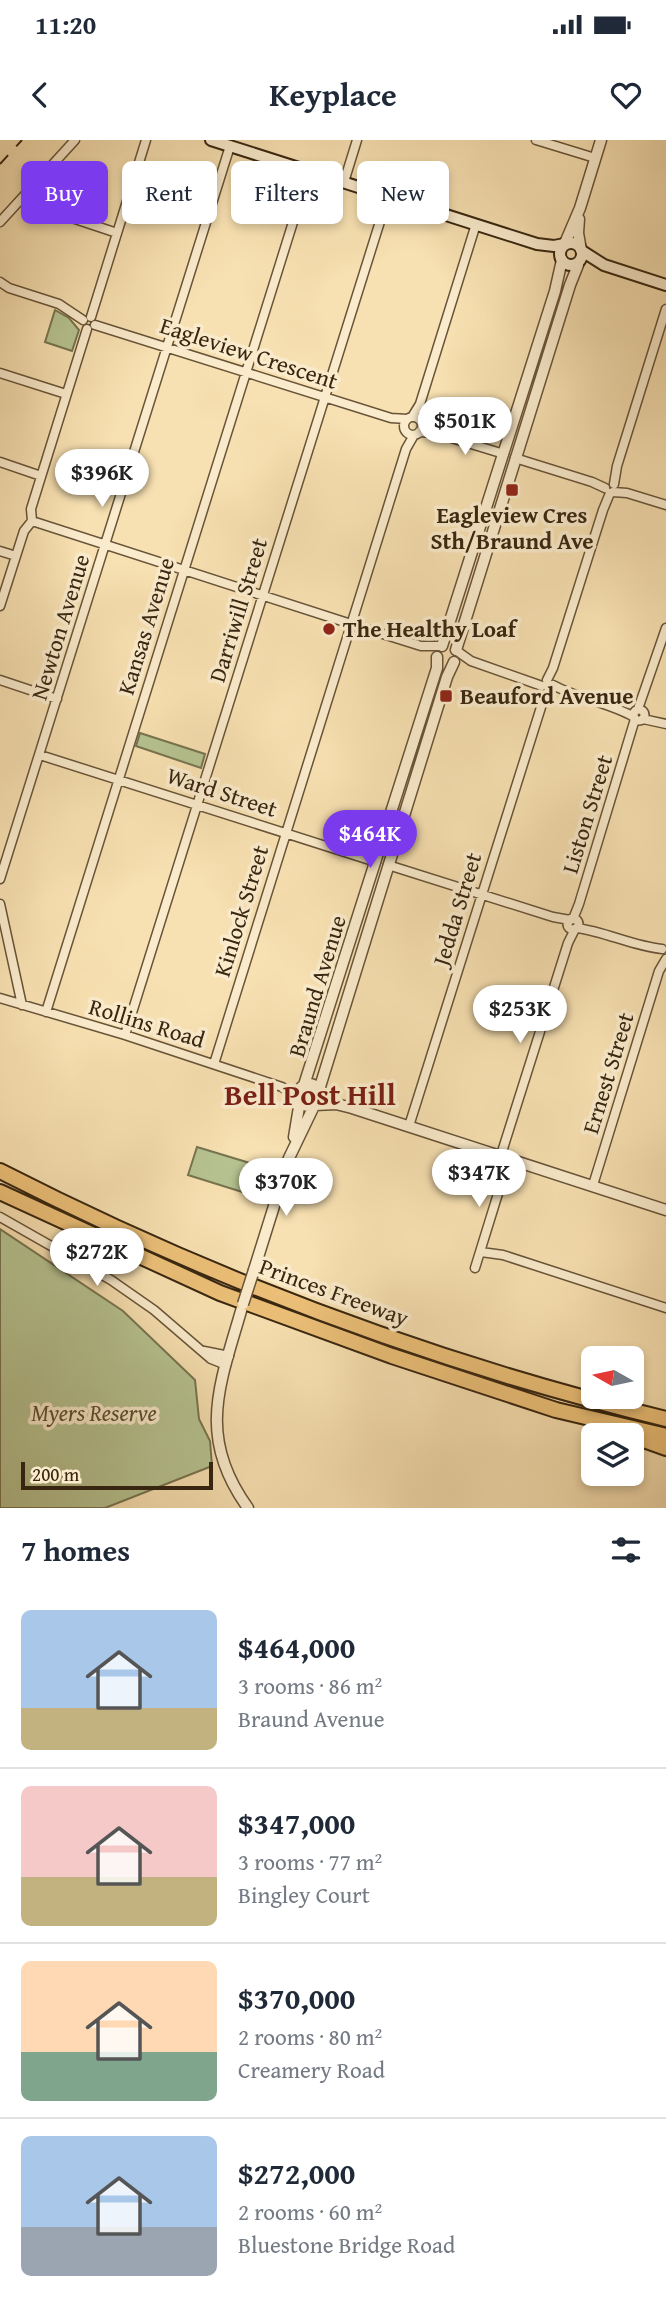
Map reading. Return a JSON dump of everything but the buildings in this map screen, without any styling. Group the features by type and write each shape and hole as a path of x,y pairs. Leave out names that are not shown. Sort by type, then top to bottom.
{"highway":[{"name":"Princes Freeway","path":"0,1171 113,1226 279,1297 443,1355 581,1398"},
{"name":"Princes Freeway","path":"0,1192 220,1293 392,1356 556,1410 666,1436"},
{"name":"Princes Freeway","path":"624,1409 666,1419"},
{"path":"633,1409 666,1413"},
{"path":"556,1410 593,1423"},
{"path":"644,1441 666,1448"}],"main road":[{"path":"211,140 277,161"},
{"path":"344,182 357,186"},
{"path":"449,216 537,244 555,246 573,243 604,265 666,285"},
{"path":"537,244 571,265 604,265"},
{"path":"561,259 560,251 565,244"},
{"path":"579,265 582,251"}],"street":[{"path":"56,161 75,140"},
{"path":"33,521 31,509 146,140"},
{"path":"344,182 357,140"},
{"path":"536,140 595,158"},
{"path":"565,244 580,208 601,140"},
{"name":"Newton Avenue","path":"0,879 4,851 40,755 230,146"},
{"path":"0,222 21,199"},
{"path":"580,208 578,231 582,251"},
{"path":"90,224 117,233"},
{"name":"Kansas Avenue","path":"46,1012 292,224"},
{"name":"Darriwill Street","path":"125,1035 379,224"},
{"name":"Kinlock Street","path":"214,1064 476,225"},
{"name":"Braund Avenue","path":"304,1086 376,862 439,651 542,335 561,259"},
{"name":"Braund Avenue","path":"319,1090 515,458 579,265"},
{"name":"Eagleview Crescent","path":"0,282 9,288 59,304 89,323 413,426"},
{"name":"Jedda Street","path":"409,1126 666,309"},
{"path":"542,335 553,338"},
{"path":"0,373 66,394"},
{"path":"413,426 666,505"},
{"path":"0,463 41,476"},
{"path":"33,521 666,724"},
{"path":"0,606 24,531 33,521"},
{"path":"0,551 16,556"},
{"name":"Liston Street","path":"475,1268 579,904 666,628"},
{"path":"439,651 445,662 455,656"},
{"path":"0,680 57,699"},
{"name":"Ward Street","path":"40,755 664,952"},
{"path":"0,904 22,1005"},
{"name":"Ernest Street","path":"593,1185 664,952"},
{"name":"Rollins Road","path":"0,998 125,1035 282,1087 299,1100"},
{"path":"248,1508 228,1476 216,1432 217,1404 243,1304 289,1158 299,1091 304,1086 312,1085 336,1104"},
{"name":"Rollins Road","path":"282,1087 304,1086"},
{"path":"289,1158 320,1099 319,1090"},
{"path":"299,1100 305,1105 314,1106 336,1104 505,1156 666,1210"},
{"path":"0,1217 111,1280 202,1349 212,1360 228,1360"},
{"path":"481,1252 503,1255 666,1308"}],"green space":[{"path":"55,310 69,318 79,330 72,351 45,342"},
{"path":"140,733 205,754 201,768 136,746"},
{"path":"197,1147 263,1167 255,1196 188,1175"},
{"name":"Myers Reserve","path":"0,1229 123,1311 195,1380 199,1419 210,1441 212,1466 105,1508 0,1508"}],"railway":[{"path":"0,164 22,140"}],"place":[{"name":"Eagleview Cres Sth/Braund Ave","path":"512,490"},
{"name":"The Healthy Loaf","path":"329,629"},
{"name":"Beauford Avenue","path":"446,696"}],"district":[{"name":"Bell Post Hill","path":"310,1095"}]}
